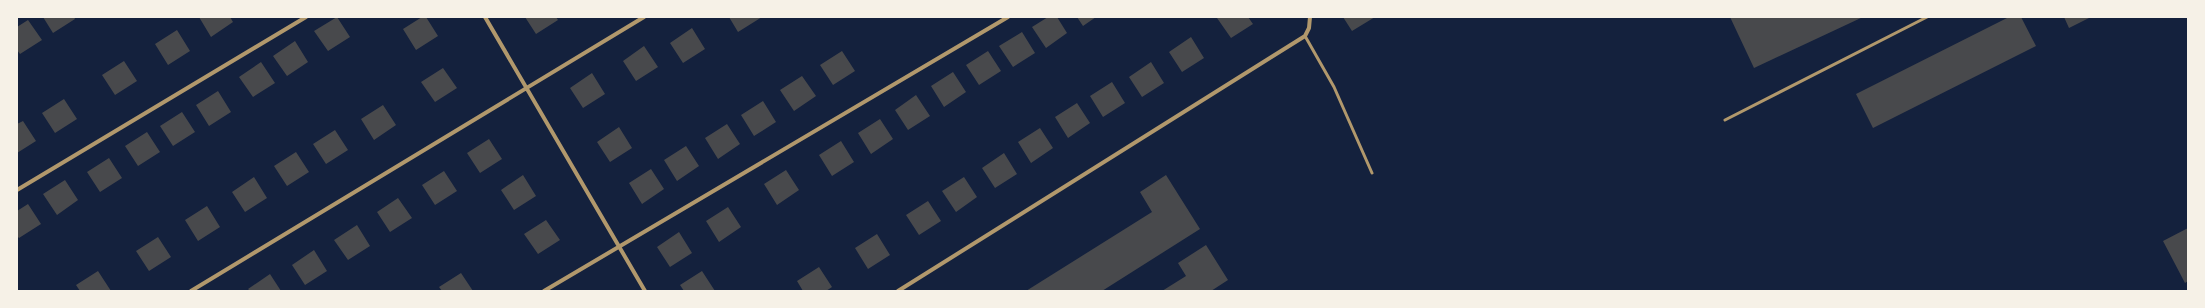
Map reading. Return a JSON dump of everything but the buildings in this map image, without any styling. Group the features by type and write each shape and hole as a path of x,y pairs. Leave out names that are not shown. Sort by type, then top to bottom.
{"street":[{"path":"17,190 306,17"},
{"path":"485,17 645,291"},
{"path":"191,291 644,17"},
{"path":"544,291 1008,17"},
{"path":"898,291 1305,36 1309,28 1310,17"}],"lane":[{"path":"1725,120 1927,17"},
{"path":"1305,36 1334,87 1372,173"}]}
